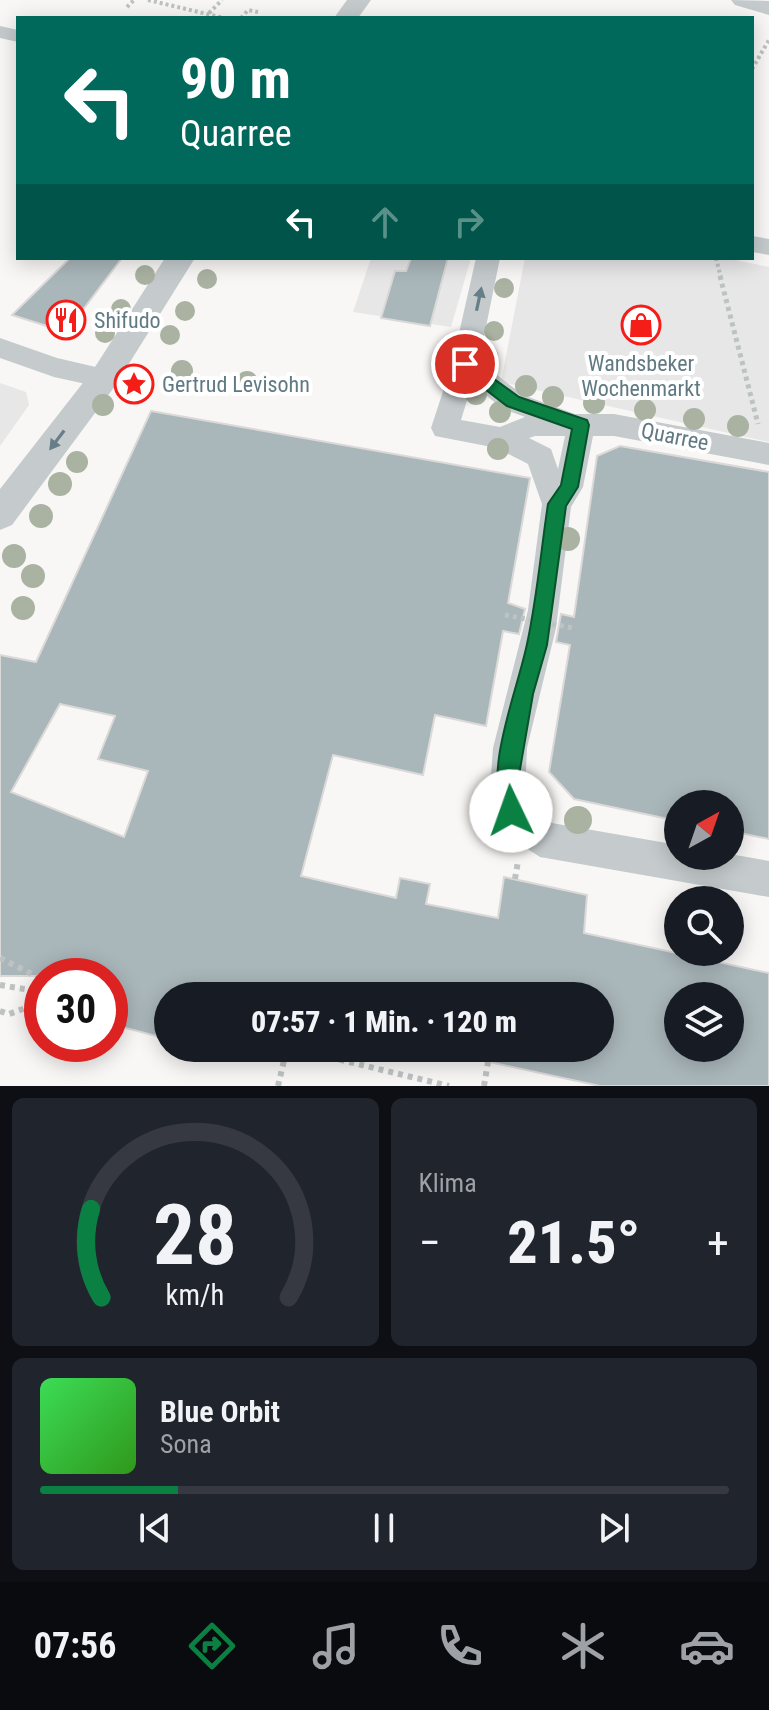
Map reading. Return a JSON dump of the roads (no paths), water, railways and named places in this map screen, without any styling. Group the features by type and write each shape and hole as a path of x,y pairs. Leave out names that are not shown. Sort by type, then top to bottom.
{"street":[{"path":"743,0 769,8"},
{"path":"0,515 104,378 179,260"},
{"name":"Quarree","path":"488,260 465,364 445,428 502,438 541,457 549,489 557,504"},
{"path":"0,348 54,367 104,378"},
{"name":"Quarree","path":"465,364 513,402 581,425"},
{"name":"Quarree","path":"502,438 533,425 614,425 769,454"},
{"path":"581,425 569,487 557,504 537,645 523,694 507,781 511,811 522,828 540,839 769,879"}],"place":[{"name":"Shifudo","path":"66,320"},
{"name":"Wandsbeker Wochenmarkt","path":"641,325"},
{"name":"Gertrud Levisohn","path":"134,384"}]}
